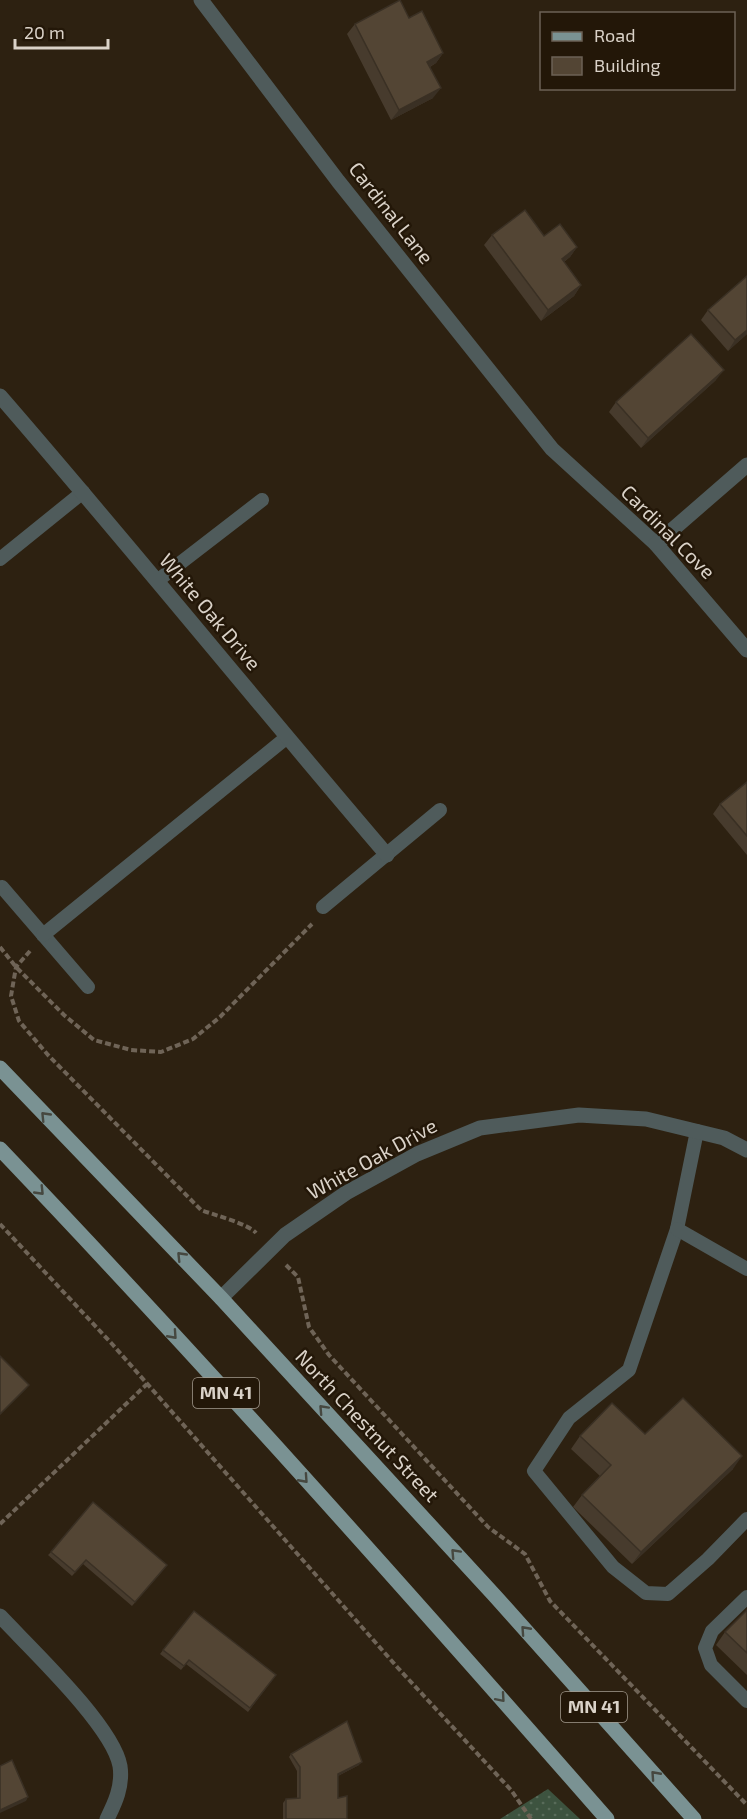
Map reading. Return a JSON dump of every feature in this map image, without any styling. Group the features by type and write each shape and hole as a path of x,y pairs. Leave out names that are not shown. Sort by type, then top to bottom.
{"main road":[{"name":"North Chestnut Street","path":"0,1068 221,1298 495,1596 694,1819"},
{"name":"MN 41","path":"0,1149 105,1259 441,1630 608,1819"}],"street":[{"name":"Cardinal Lane","path":"201,0 338,181 552,449"},
{"name":"White Oak Drive","path":"0,396 387,855"},
{"name":"Cardinal Cove","path":"552,449 656,543 747,650"},
{"path":"656,543 747,465"},
{"name":"White Oak Drive","path":"221,1298 285,1234 346,1193 417,1154 480,1128 579,1115 646,1119 724,1138 747,1150"},
{"path":"0,1616 110,1738 120,1767 119,1796 107,1819"}],"lane":[{"path":"0,559 83,492"},
{"path":"157,581 262,500"},
{"path":"43,935 286,738"},
{"path":"323,907 440,810"},
{"path":"2,887 88,987"},
{"path":"697,1131 676,1229 629,1370 569,1418 534,1471 613,1566 646,1593 668,1594 708,1559 747,1519"},
{"path":"676,1229 747,1269"},
{"path":"747,1597 712,1631 705,1648 711,1665 747,1701"}],"path":[{"path":"0,947 63,1016 94,1040 131,1050 161,1052 193,1038 220,1017 310,928 323,907"},
{"path":"43,935 16,967 11,996 19,1021 48,1055 201,1210 251,1227 298,1277 309,1327 329,1355 488,1527 525,1554 550,1601 747,1805"},
{"path":"0,1224 147,1384 398,1668 511,1790 531,1819"},
{"path":"0,1524 147,1384"}],"green space":[{"path":"548,1789 580,1819 500,1819"}],"building":[{"path":"400,0 409,18 422,11 443,53 427,62 441,88 399,110 355,24"},
{"path":"525,210 544,236 560,224 577,247 562,259 581,285 548,310 492,235"},
{"path":"747,276 747,330 735,340 708,310"},
{"path":"691,334 724,370 648,438 616,402"},
{"path":"747,782 747,836 720,804"},
{"path":"0,1356 29,1385 0,1414"},
{"path":"683,1398 742,1456 641,1552 582,1495 611,1465 580,1436 612,1403 645,1434"},
{"path":"93,1502 167,1565 135,1602 86,1560 75,1572 51,1552"},
{"path":"747,1610 747,1653 725,1632"},
{"path":"194,1611 276,1675 250,1708 189,1660 184,1666 163,1650"},
{"path":"347,1721 362,1762 338,1774 338,1798 347,1796 347,1819 286,1819 286,1799 300,1798 300,1767 291,1754"},
{"path":"12,1760 28,1797 0,1810 0,1766"}]}
